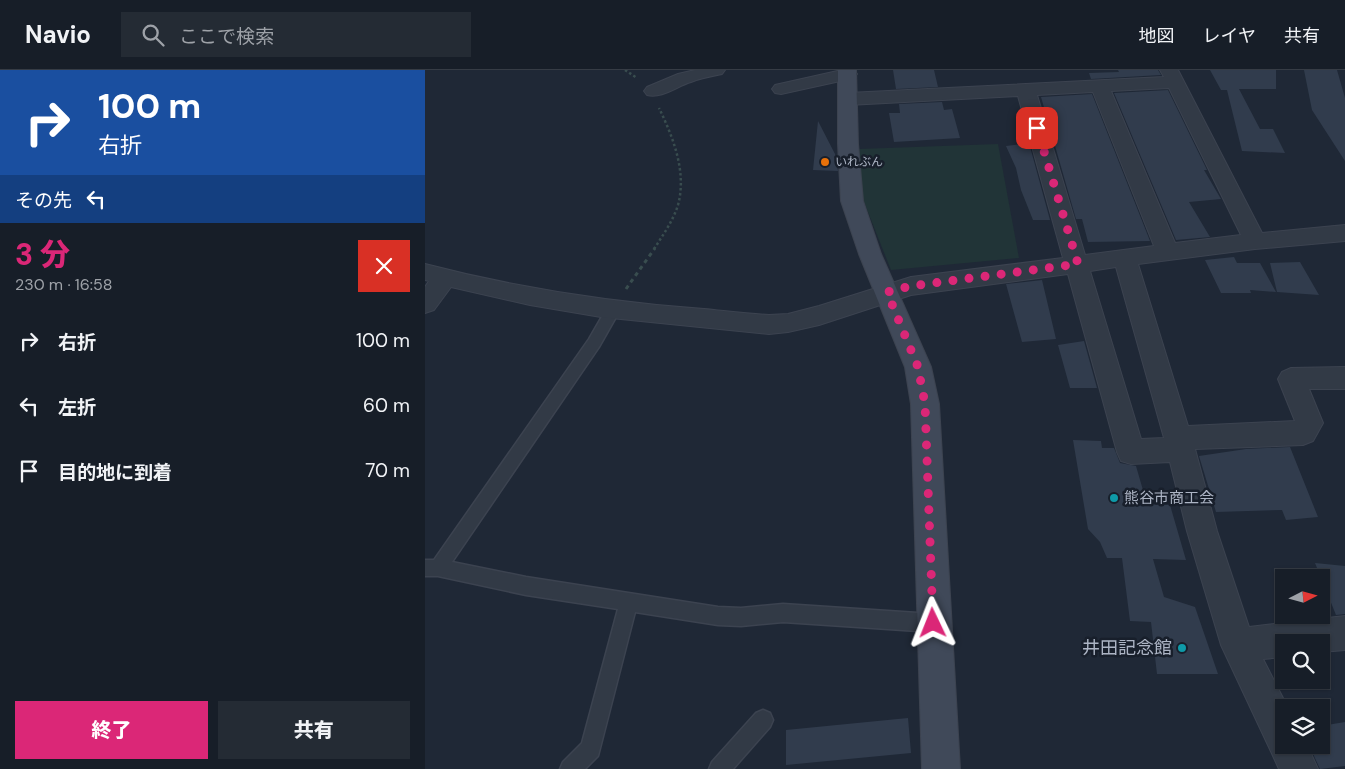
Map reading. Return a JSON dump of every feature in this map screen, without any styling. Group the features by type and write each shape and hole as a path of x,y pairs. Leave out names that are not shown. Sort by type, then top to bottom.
{"street":[{"path":"653,91 684,78 717,70"},
{"path":"781,89 847,81 1026,90 1100,87 1173,76 1255,241"},
{"path":"847,81 848,144 853,201 870,254 918,367 925,404 933,623 941,769"},
{"path":"1100,87 1168,253"},
{"path":"1026,90 1131,452 1179,443 1303,433 1309,423 1291,379 1345,378"},
{"path":"425,304 435,275 613,310 760,323 787,323 821,315 887,292 911,286 1255,241 1345,233"},
{"path":"1125,258 1179,443 1202,531 1238,645 1275,720"},
{"path":"1238,645 1345,633"},
{"path":"1292,754 1299,769"}],"lane":[{"path":"613,310 594,343 431,568 526,586 718,616 741,617 783,612 933,623"},
{"path":"571,769 591,749 628,602"},
{"path":"719,769 763,720"}],"path":[{"path":"613,310 665,229 677,205 681,178 672,136 657,106 653,91"}],"green space":[{"path":"998,144 1019,258 891,270 862,197 859,149"}],"building":[{"path":"893,70 934,70 938,87 896,89"},
{"path":"1118,70 1158,70 1161,75 1091,79 1089,73 1119,72"},
{"path":"1210,70 1276,70 1276,89 1239,89 1260,129 1273,129 1285,153 1242,151 1227,90 1221,90"},
{"path":"1304,70 1337,70 1345,98 1345,161 1312,110"},
{"path":"1168,90 1207,170 1204,170 1221,199 1189,202 1210,237 1176,240 1114,93"},
{"path":"1092,94 1150,241 1088,242 1082,219 1076,219 1041,97"},
{"path":"942,102 944,110 952,109 960,138 894,142 889,113 900,113 899,104"},
{"name":"いれぶん","path":"818,121 835,154 838,171 813,170"},
{"path":"1029,143 1050,220 1033,220 1021,190 1016,168 1006,146"},
{"path":"1234,257 1237,263 1260,263 1276,292 1250,290 1251,293 1221,293 1205,260"},
{"path":"1300,262 1319,295 1277,292 1270,263"},
{"path":"1042,280 1056,339 1022,342 1006,284"},
{"path":"1084,341 1097,388 1070,388 1058,345"},
{"path":"1073,440 1101,441 1102,448 1114,448 1120,463 1136,466 1147,504 1170,505 1186,560 1153,559 1164,597 1195,607 1218,674 1157,674 1151,622 1130,621 1122,558 1107,558 1100,542 1088,529"},
{"path":"1290,447 1318,517 1286,520 1282,510 1216,512 1199,456 1246,449"},
{"path":"1315,563 1345,566 1345,614 1336,615 1330,600 1330,569 1317,569"},
{"path":"908,718 911,753 786,765 786,730"},
{"path":"1345,722 1345,766 1320,769 1313,754 1330,754 1330,724"}],"place":[{"name":"いれぶん","path":"825,162"},
{"name":"熊谷市商工会","path":"1114,498"},
{"name":"井田記念館","path":"1182,648"}],"route":[{"path":"933,623 925,404 918,367 887,292 911,286 1078,264 1037,128"}]}
